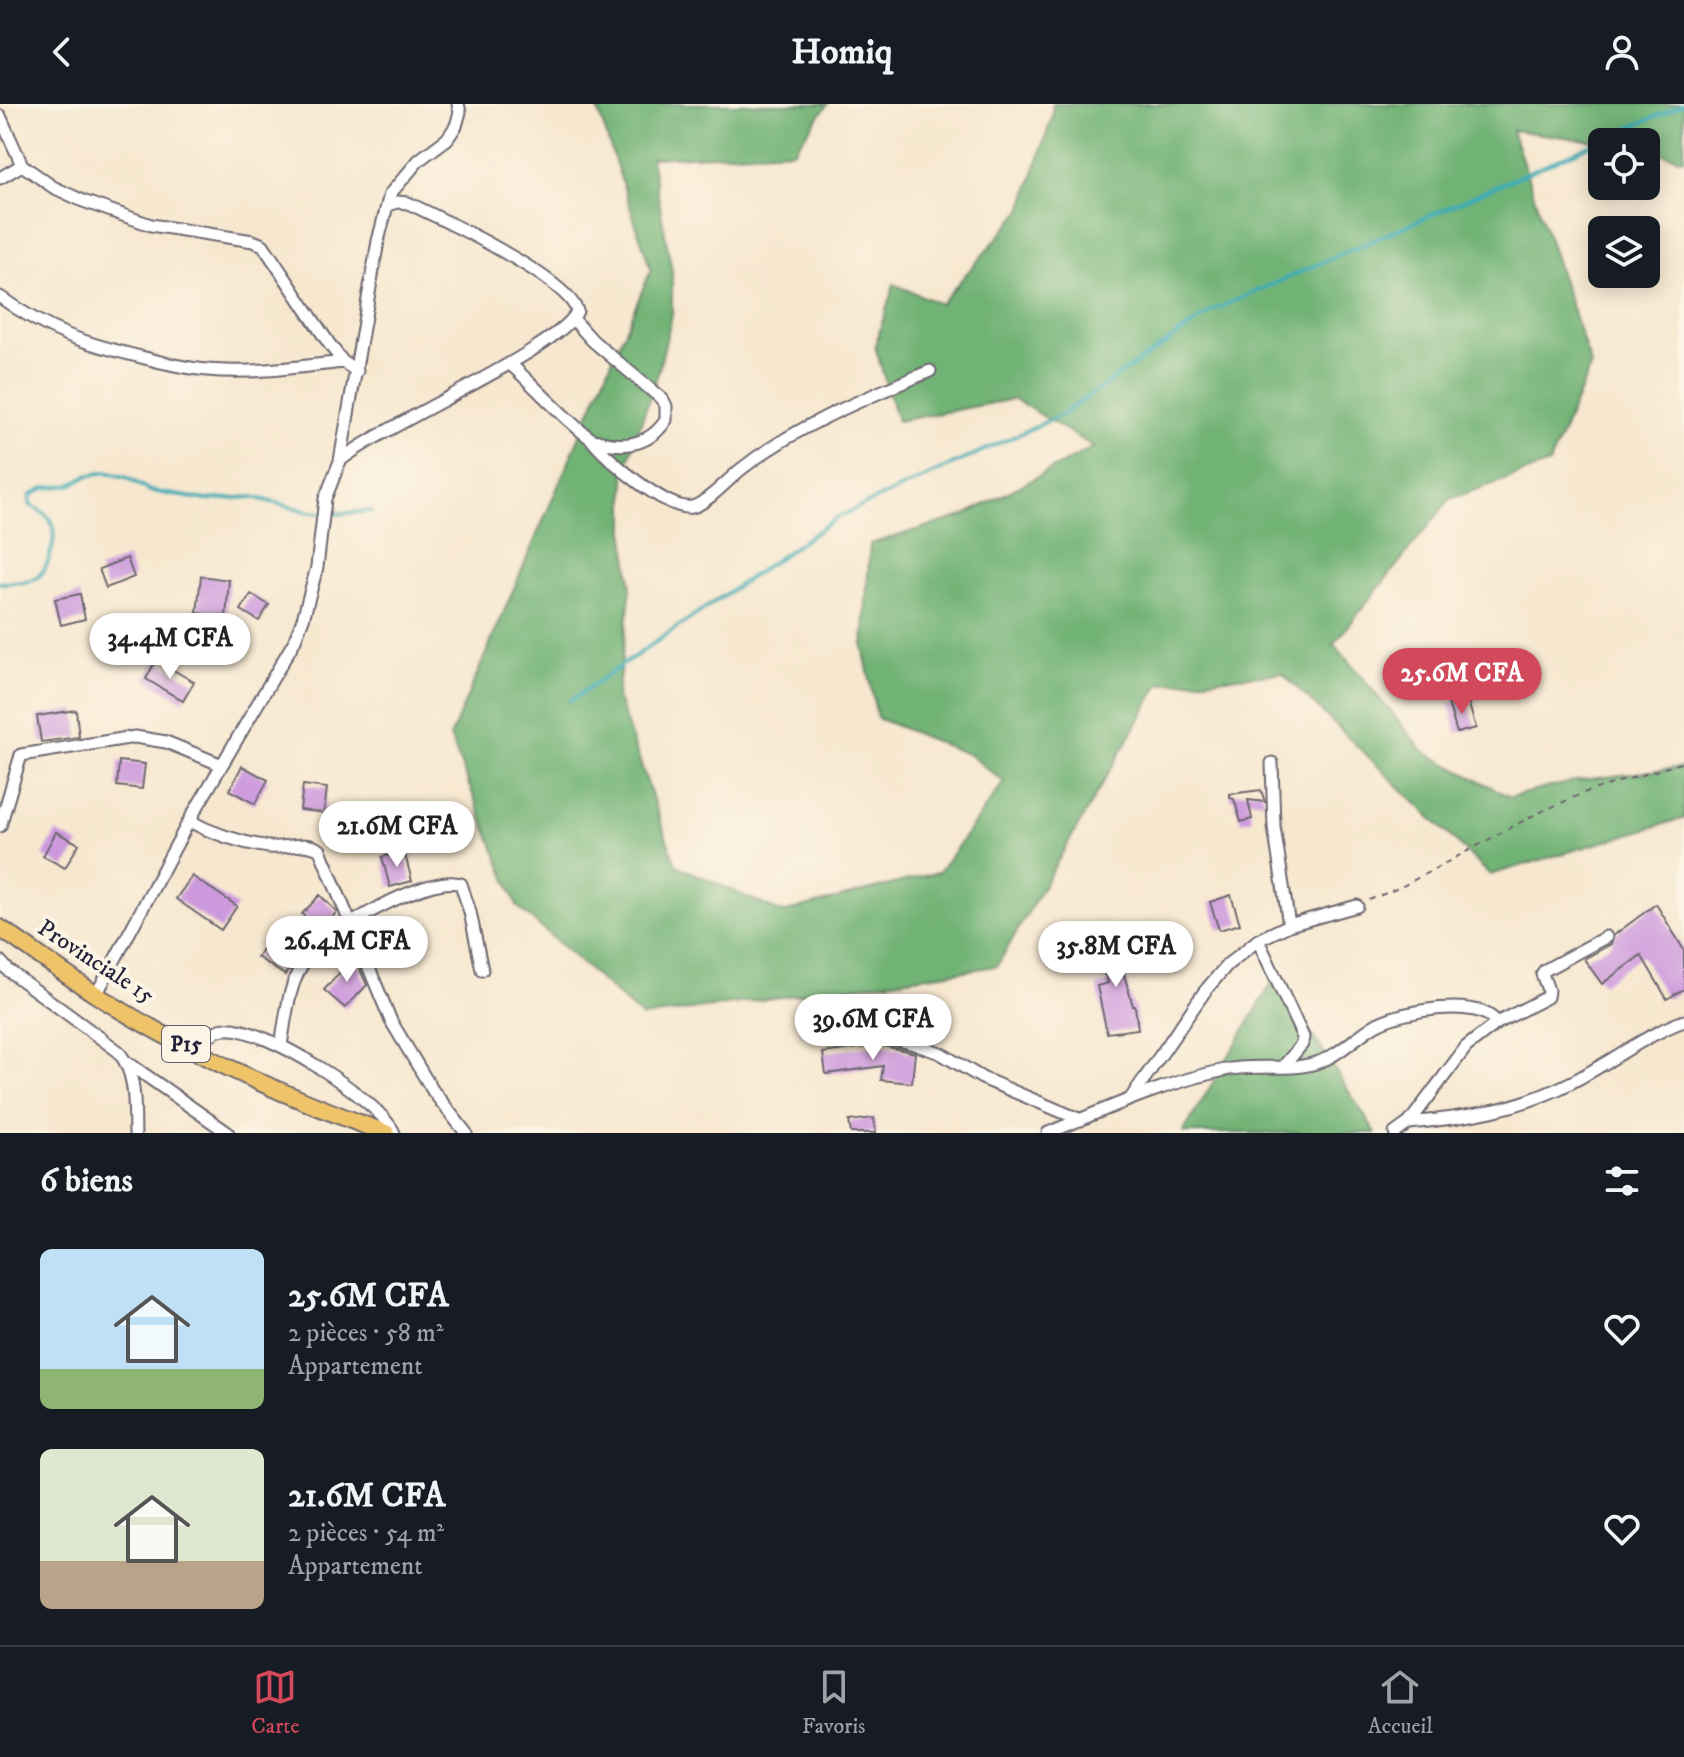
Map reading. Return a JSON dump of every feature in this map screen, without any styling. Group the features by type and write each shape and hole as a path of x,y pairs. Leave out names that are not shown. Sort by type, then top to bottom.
{"main road":[{"name":"Provinciale 15","path":"0,928 96,995 197,1050 309,1105 386,1133"}],"street":[{"path":"96,995 189,821 294,642 311,593 325,499 340,461 387,205 397,183 447,139 456,126 460,112 458,104"},
{"path":"0,116 22,165 53,187 151,225 263,245 343,362 357,371"},
{"path":"0,178 22,165"},
{"path":"340,461 395,425 510,364 574,320 577,311 573,301 541,275 466,230 408,203 387,205"},
{"path":"0,297 45,326 82,343 180,367 209,371 259,370 343,362"},
{"path":"574,320 666,406 666,420 649,439 638,444 619,445 592,440"},
{"path":"510,364 601,452 655,493 679,506 690,508 699,505 763,454 810,425 930,371"},
{"path":"0,826 21,755 135,737 166,742 222,765"},
{"path":"1272,763 1274,827 1289,925"},
{"path":"189,821 220,835 272,847 311,844 320,850 391,1021 433,1091 466,1133"},
{"path":"281,1045 293,983 305,962 322,943 349,923 400,898 434,886 461,884 482,970"},
{"path":"1131,1099 1227,965 1258,940 1289,925 1357,906"},
{"path":"1395,1133 1409,1123 1466,1047 1497,1023 1547,997 1548,990 1542,974 1545,970 1606,937"},
{"path":"1258,940 1303,1037 1302,1044 1283,1067"},
{"path":"0,961 9,971 118,1051 128,1063 228,1133"},
{"path":"1048,1133 1161,1087 1223,1070 1318,1063 1381,1022 1448,1008 1487,1012 1497,1023"},
{"path":"1409,1123 1479,1114 1567,1085 1684,1021"},
{"path":"197,1050 207,1037 222,1029 256,1034 281,1045 365,1101 394,1133"},
{"path":"845,1037 881,1036 940,1053 982,1078 1081,1120"},
{"path":"128,1063 133,1082 135,1133"}],"path":[{"path":"1357,906 1401,887 1536,814 1586,792 1684,762"}],"green space":[{"path":"596,104 828,104 793,151 651,158 672,271 672,315 658,373 625,470 625,535 631,588 617,696 676,865 782,913 939,872 1004,782 970,755 877,718 863,646 870,544 963,516 1094,447 1014,399 897,421 875,346 894,284 940,304 1022,210 1052,117 1053,104 1684,104 1684,159 1660,153 1660,128 1588,128 1588,140 1512,130 1591,365 1549,464 1450,499 1334,644 1424,752 1510,797 1575,781 1684,767 1684,818 1490,875 1282,673 1160,684 997,966 642,1017 517,906 450,737 651,270"},
{"path":"1275,978 1376,1133 1183,1133"}],"building":[{"path":"127,558 134,577 106,588 99,569"},
{"path":"201,576 229,580 226,617 197,613"},
{"path":"80,594 85,619 61,625 55,599"},
{"path":"251,594 269,605 259,621 241,610"},
{"path":"156,660 194,682 183,701 146,679"},
{"path":"1467,698 1476,728 1457,733 1448,703"},
{"path":"76,710 79,737 41,742 37,716"},
{"path":"119,761 145,764 142,789 117,786"},
{"path":"242,766 268,780 255,804 229,790"},
{"path":"303,785 327,788 324,813 300,810"},
{"path":"1261,790 1265,802 1248,800 1252,819 1241,822 1230,794"},
{"path":"56,832 79,844 65,868 43,856"},
{"path":"404,851 412,881 390,887 382,857"},
{"path":"192,876 237,906 221,930 176,899"},
{"path":"320,895 337,912 319,931 302,914"},
{"path":"1231,895 1240,924 1219,930 1210,902"},
{"path":"1656,904 1684,950 1684,989 1667,999 1641,955 1602,984 1584,959 1611,944 1614,935"},
{"path":"272,934 300,952 285,975 257,957"},
{"path":"1121,937 1128,958 1120,960 1135,1006 1138,1029 1107,1033 1097,986 1108,983 1095,945"},
{"path":"352,959 367,985 345,1008 324,990"},
{"path":"879,1045 915,1053 912,1083 881,1080 883,1066 826,1074 823,1053"},
{"path":"874,1118 876,1133 851,1133 849,1121"}],"waterway":[{"path":"570,701 838,517 1061,415 1214,310 1684,104"},
{"path":"0,583 33,580 43,571 50,556 54,533 52,523 44,513 30,505 30,496 44,488 71,485 87,476 105,472 126,477 150,491 207,500 253,497 310,512 336,514 371,511"}]}
